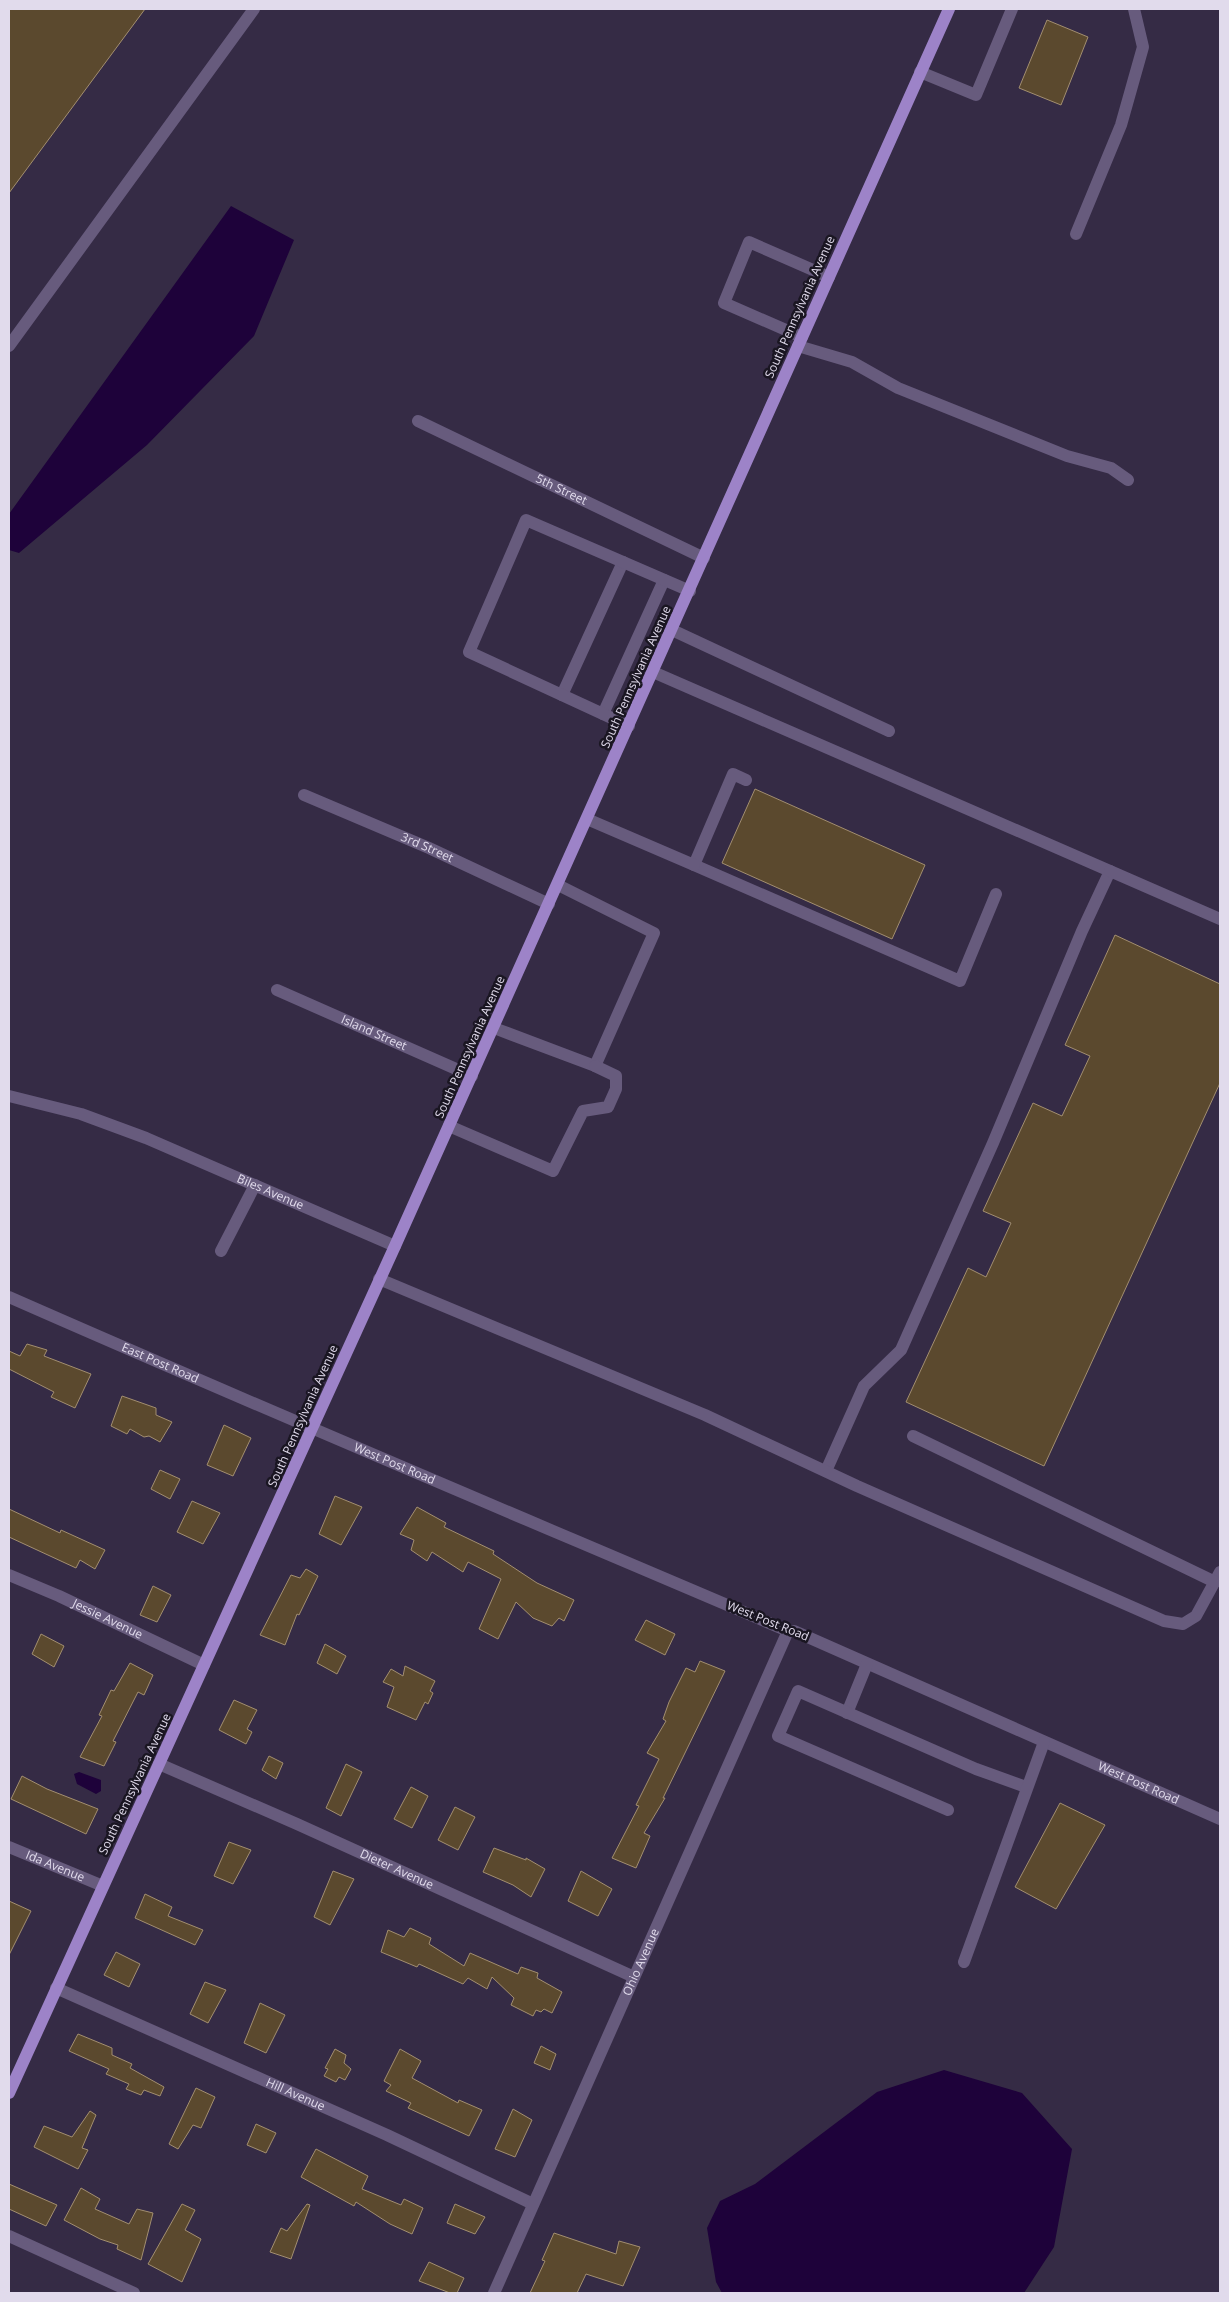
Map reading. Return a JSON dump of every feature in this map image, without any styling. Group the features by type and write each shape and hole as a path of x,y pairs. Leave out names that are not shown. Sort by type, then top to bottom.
{"main road":[{"name":"South Pennsylvania Avenue","path":"9,2093 494,1028 948,9"}],"street":[{"path":"9,346 254,9"},
{"path":"1076,234 1122,125 1143,47 1134,9"},
{"path":"920,72 976,95 1008,10"},
{"path":"828,277 750,242 724,303 800,341 852,362 898,388 1067,456 1111,468 1128,480"},
{"name":"5th Street","path":"418,421 704,558"},
{"path":"629,726 469,652 526,520 690,591"},
{"path":"562,695 623,562"},
{"path":"603,714 664,580"},
{"path":"672,630 889,730"},
{"path":"653,672 1220,919"},
{"path":"694,865 733,774 746,780"},
{"name":"3rd Street","path":"304,795 429,848 549,904"},
{"path":"587,819 960,981 996,894"},
{"path":"826,1471 864,1386 901,1350 993,1143 1082,931 1110,871"},
{"path":"558,885 654,933 596,1066"},
{"name":"Island Street","path":"277,990 472,1076"},
{"path":"449,1126 553,1171 582,1111 608,1107 616,1089 616,1076 596,1066 494,1028"},
{"name":"Biles Avenue","path":"9,1096 81,1114 146,1138 395,1246"},
{"path":"222,1251 255,1185"},
{"path":"379,1279 705,1415 826,1471 1164,1621 1183,1624 1196,1616 1218,1577 913,1436"},
{"name":"East Post Road","path":"9,1297 312,1429"},
{"name":"West Post Road","path":"312,1429 794,1632 1220,1819"},
{"name":"Jessie Avenue","path":"9,1574 204,1665"},
{"name":"Ohio Avenue","path":"494,2293 788,1631"},
{"path":"847,1713 867,1664"},
{"path":"948,1810 778,1736 798,1691 976,1769 1026,1787"},
{"path":"964,1962 1026,1787 1044,1742"},
{"name":"Dieter Avenue","path":"159,1764 297,1824 634,1977"},
{"name":"Ida Avenue","path":"9,1846 103,1886"},
{"name":"Hill Avenue","path":"56,1988 387,2135 533,2204"},
{"path":"9,2236 134,2293"}],"shaded area":[{"path":"231,206 294,240 254,336 147,445 19,553 9,550 9,514"},
{"path":"79,1772 101,1780 101,1791 96,1794 77,1784 74,1774"},
{"path":"944,2070 1022,2093 1072,2149 1054,2247 1024,2293 722,2293 716,2282 707,2228 720,2201 755,2184 877,2092"}],"building":[{"path":"9,9 145,9 9,193"},
{"path":"1047,20 1088,37 1061,105 1019,88"},
{"path":"755,789 925,865 892,939 722,863"},
{"path":"1115,935 1220,984 1220,1083 1044,1466 906,1402 968,1268 986,1277 1011,1223 983,1211 1033,1103 1062,1116 1090,1056 1065,1045"},
{"path":"27,1344 47,1350 44,1356 91,1374 75,1408 51,1397 54,1392 9,1369 9,1351 20,1356"},
{"path":"122,1396 156,1408 156,1415 172,1422 160,1442 149,1436 144,1437 130,1429 127,1434 111,1426"},
{"path":"224,1425 251,1438 233,1476 207,1465"},
{"path":"160,1470 180,1479 170,1499 151,1489"},
{"path":"335,1496 362,1507 341,1545 319,1534"},
{"path":"192,1501 220,1513 203,1544 177,1532"},
{"path":"417,1507 446,1523 444,1527 494,1551 493,1554 537,1583 574,1600 564,1621 559,1618 552,1626 533,1618 516,1602 498,1639 479,1629 501,1579 468,1562 463,1572 432,1552 427,1561 411,1550 414,1540 400,1534"},
{"path":"9,1509 60,1533 61,1530 105,1550 95,1569 80,1560 76,1568 9,1537"},
{"path":"306,1569 318,1576 299,1615 297,1614 285,1645 260,1635 291,1575 300,1578"},
{"path":"153,1586 171,1595 157,1622 140,1615"},
{"path":"646,1620 675,1634 665,1655 635,1640"},
{"path":"41,1634 64,1646 54,1667 32,1654"},
{"path":"325,1644 346,1656 337,1674 317,1663"},
{"path":"700,1661 725,1671 663,1798 665,1798 644,1833 650,1836 636,1868 612,1858 639,1806 636,1805 659,1759 647,1753 666,1721 663,1719 669,1702 686,1668 695,1672"},
{"path":"130,1663 153,1675 144,1695 138,1692 113,1741 116,1742 104,1766 80,1757 102,1716 99,1715 111,1690 114,1691"},
{"path":"405,1666 435,1681 430,1691 433,1693 428,1704 425,1702 416,1720 387,1707 394,1687 383,1682 391,1669 403,1676"},
{"path":"234,1700 257,1710 247,1729 252,1732 246,1744 219,1730"},
{"path":"269,1756 283,1763 276,1779 262,1770"},
{"path":"346,1764 362,1772 341,1816 326,1808"},
{"path":"22,1776 47,1789 98,1809 86,1834 11,1799"},
{"path":"411,1787 428,1796 412,1828 394,1819"},
{"path":"1060,1803 1105,1825 1056,1909 1015,1887"},
{"path":"455,1807 475,1817 458,1850 438,1840"},
{"path":"229,1842 251,1850 233,1884 214,1876"},
{"path":"494,1848 526,1860 526,1858 545,1869 531,1897 513,1885 483,1872"},
{"path":"333,1871 354,1879 330,1925 314,1917"},
{"path":"581,1871 612,1889 598,1916 568,1901"},
{"path":"145,1894 172,1907 168,1916 203,1930 195,1945 135,1918"},
{"path":"9,1901 31,1911 9,1955"},
{"path":"410,1928 431,1938 429,1944 464,1966 470,1953 518,1974 521,1967 538,1973 537,1978 562,1992 552,2013 544,2009 541,2012 536,2010 533,2016 511,2005 514,1998 492,1977 487,1989 468,1978 463,1984 419,1964 417,1967 381,1952 388,1930 404,1937"},
{"path":"116,1952 140,1964 129,1987 104,1975"},
{"path":"205,1982 226,1990 208,2023 190,2014"},
{"path":"260,2003 285,2015 266,2053 244,2043"},
{"path":"78,2034 112,2048 112,2055 132,2064 130,2068 164,2087 160,2096 144,2090 141,2095 126,2089 129,2084 106,2074 109,2069 69,2051"},
{"path":"541,2046 556,2054 550,2070 534,2063"},
{"path":"335,2049 346,2055 344,2063 351,2069 345,2080 339,2077 336,2082 324,2076 328,2069 325,2068"},
{"path":"400,2049 421,2061 412,2078 458,2103 459,2100 482,2110 469,2136 408,2108 411,2103 386,2091 391,2085 384,2081"},
{"path":"196,2088 215,2097 201,2128 193,2125 178,2149 169,2144"},
{"path":"513,2109 532,2120 515,2157 495,2149"},
{"path":"90,2111 96,2115 82,2148 88,2150 78,2169 34,2147 44,2126 72,2137"},
{"path":"256,2124 276,2133 266,2153 247,2145"},
{"path":"316,2149 368,2176 362,2189 401,2205 404,2199 423,2208 412,2234 390,2224 356,2202 354,2206 301,2177"},
{"path":"9,2184 57,2205 46,2226 9,2209"},
{"path":"81,2188 100,2199 95,2209 129,2224 137,2209 153,2213 141,2260 117,2249 118,2245 100,2239 64,2220"},
{"path":"182,2204 195,2210 185,2230 201,2239 182,2282 148,2264"},
{"path":"307,2204 310,2205 291,2259 270,2252 281,2228 287,2231"},
{"path":"455,2204 485,2217 475,2234 447,2223"},
{"path":"554,2233 616,2254 619,2241 640,2247 623,2286 586,2274 577,2293 530,2293 545,2261 542,2260"},
{"path":"429,2262 464,2278 457,2293 450,2293 419,2281"}]}
